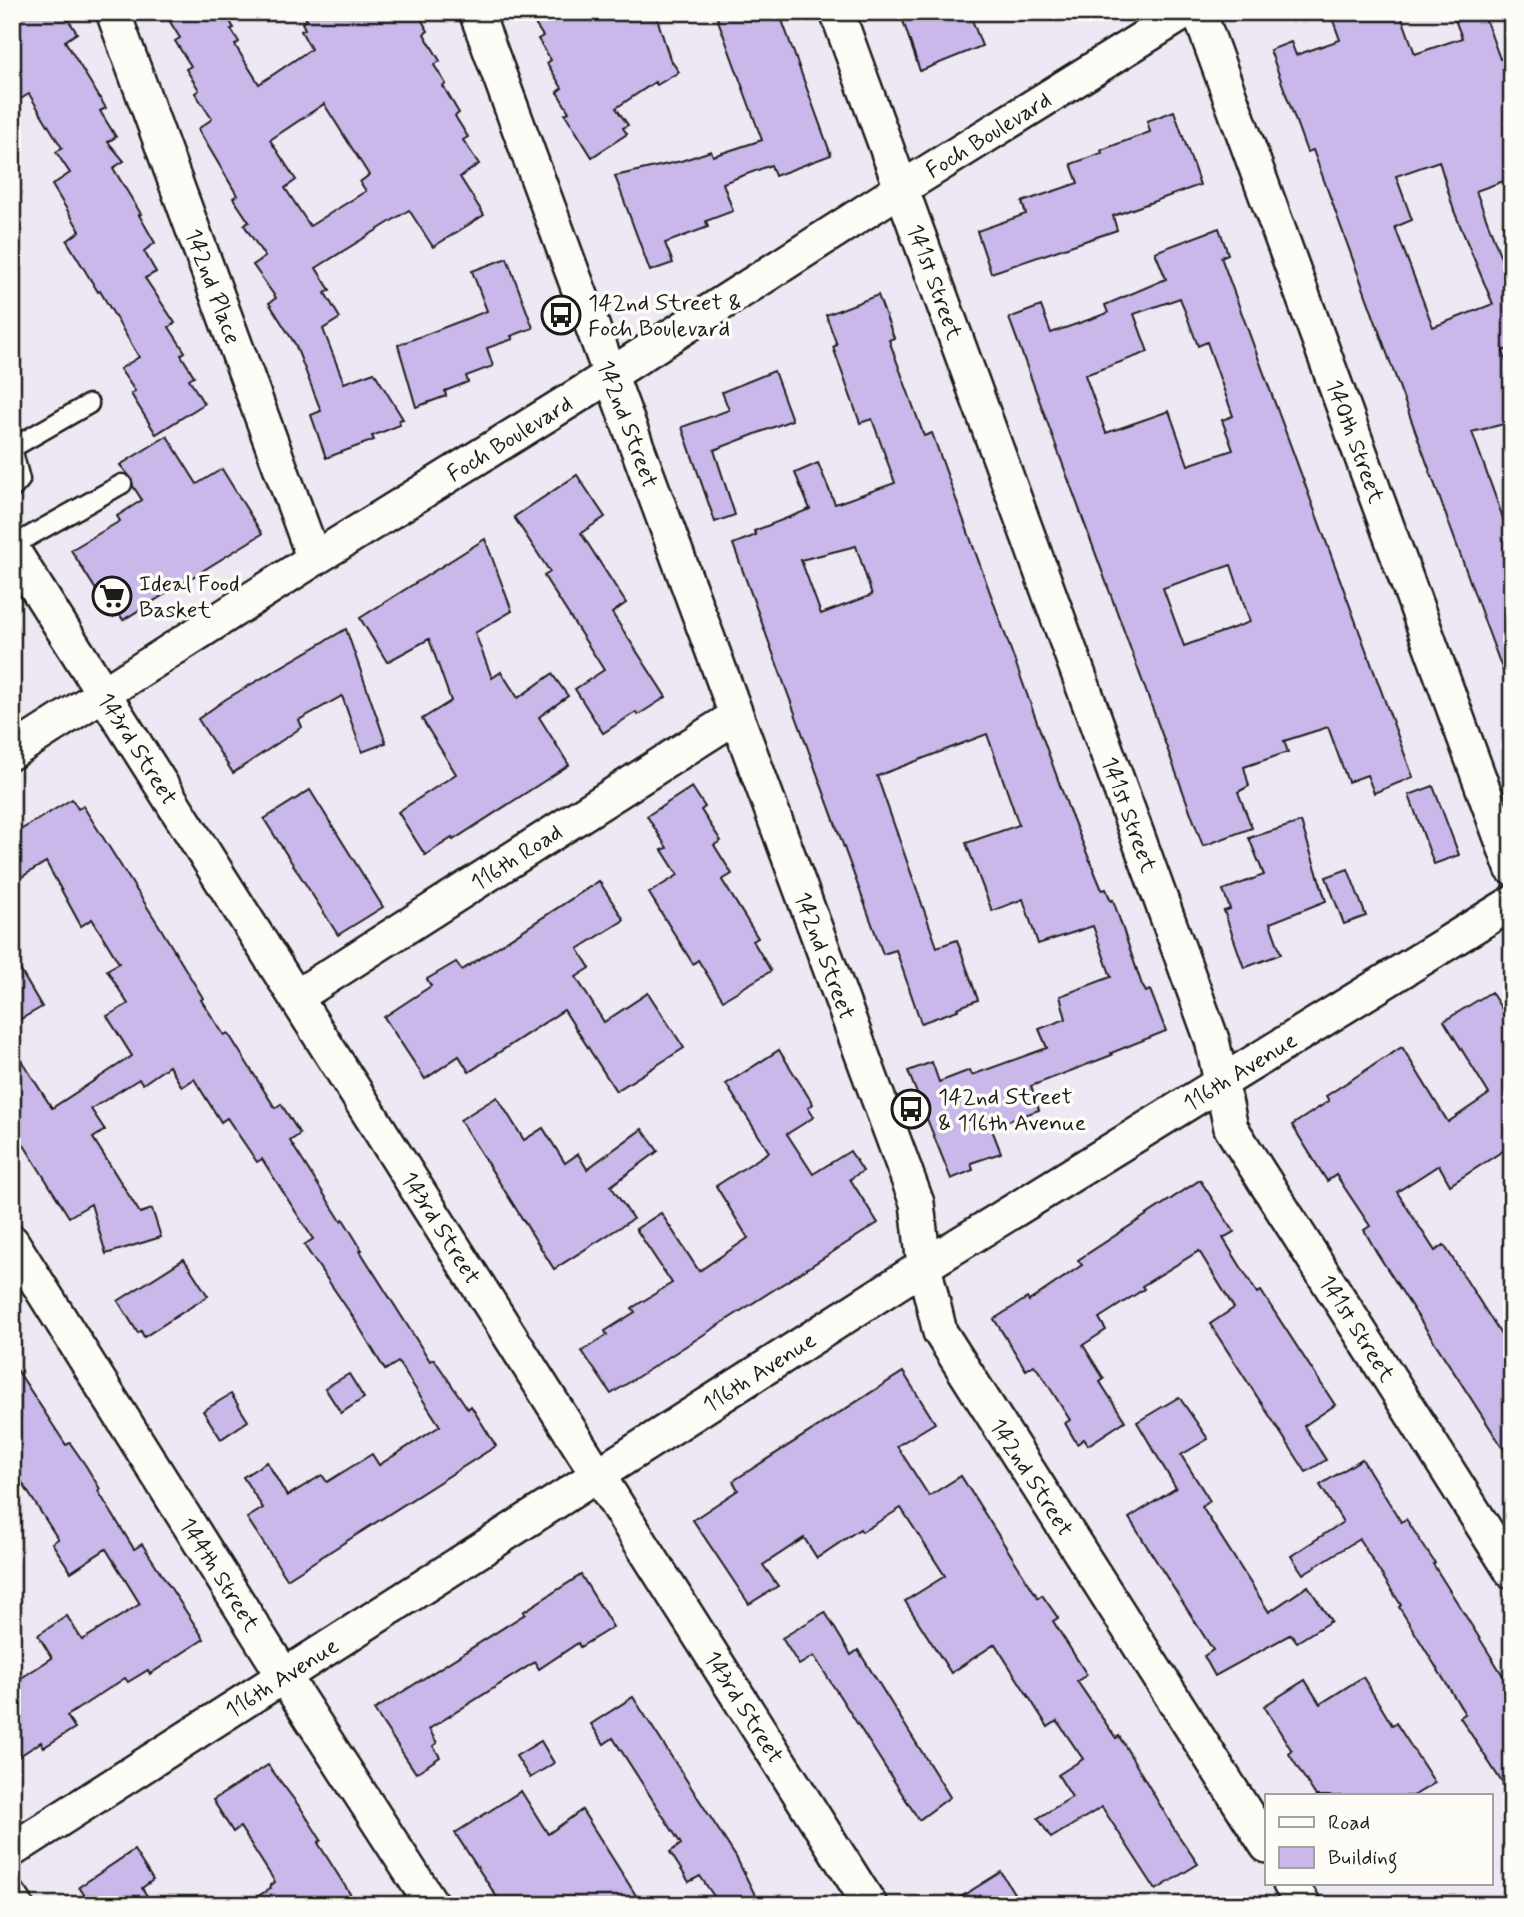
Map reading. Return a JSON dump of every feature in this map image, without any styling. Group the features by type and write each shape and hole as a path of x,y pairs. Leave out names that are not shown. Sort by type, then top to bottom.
{"street":[{"name":"142nd Place","path":"113,12 314,559"},
{"name":"142nd Street","path":"476,12 917,1203 924,1266 940,1332 1265,1843"},
{"name":"141st Street","path":"837,12 1208,1029 1231,1128 1512,1572"},
{"name":"Foch Boulevard","path":"12,752 314,559 610,376 902,188 1185,12"},
{"name":"140th Street","path":"1199,12 1512,868"},
{"name":"143rd Street","path":"12,547 870,1905"},
{"name":"116th Road","path":"296,997 736,718"},
{"name":"116th Avenue","path":"12,1850 924,1266 1512,902"},
{"name":"144th Street","path":"12,1241 284,1676 432,1905"},
{"path":"1291,1885 1304,1905"},
{"path":"12,1899 16,1905"}],"lane":[{"path":"12,489 20,480 12,448 89,404"},
{"path":"12,547 122,484"}],"building":[{"path":"12,12 63,12 77,33 65,41 106,108 100,111 116,137 108,142 124,161 113,168 155,243 144,251 156,272 145,278 175,323 169,327 185,352 181,355 194,376 189,379 204,404 156,434 131,394 135,391 120,369 139,357 67,241 80,231 52,185 70,173 56,152 62,148 29,94 12,104"},
{"path":"164,12 224,12 239,42 235,45 259,84 311,49 301,31 305,29 302,23 307,20 302,12 417,12 428,31 424,34 440,61 434,65 459,113 455,116 468,137 463,140 479,164 460,177 484,215 433,247 409,210 316,268 330,290 325,293 340,318 323,329 344,383 374,372 403,419 399,420 400,425 372,436 374,440 326,458 311,415 321,411 295,344 269,303 276,298 253,265 265,257 244,225 249,222 233,198 237,195 198,129 212,119 195,93 199,90 186,69 191,66 175,41 180,38","holes":["324,104 369,175 360,182 366,191 310,226 285,188 296,180 270,140"]},
{"path":"527,12 655,12 670,59 679,72 657,85 655,82 616,108 628,125 623,128 627,134 592,157 565,114 569,112 557,92 562,88 547,63 551,60 538,39 543,36"},
{"path":"715,12 779,12 831,155 775,176 771,165 723,183 733,211 706,221 708,227 665,243 673,263 650,271 615,176 681,161 711,151 713,156 762,140"},
{"path":"900,12 969,12 982,46 920,71"},
{"path":"1330,12 1400,12 1415,54 1462,38 1452,12 1483,12 1500,59 1512,55 1512,178 1476,191 1512,287 1512,348 1503,351 1512,380 1512,422 1472,432 1512,543 1512,686 1509,687 1313,150 1307,152 1270,50 1291,42 1296,55 1340,40","holes":["1439,161 1454,211 1493,304 1433,327 1395,227 1412,220 1396,176"]},
{"path":"1174,111 1200,185 1113,216 1117,230 991,273 977,231 1026,214 1022,202 1078,183 1071,164 1150,132 1147,121"},
{"path":"1219,228 1228,254 1221,257 1413,777 1374,793 1367,775 1348,782 1328,727 1284,741 1288,752 1244,767 1249,786 1238,792 1252,828 1203,846 1009,318 1041,306 1051,333 1108,313 1105,305 1166,279 1155,252","holes":["1180,298 1198,346 1207,342 1233,416 1222,420 1233,450 1188,465 1169,411 1106,433 1085,375 1148,352 1134,314","1231,565 1250,622 1184,646 1163,588"]},
{"path":"507,258 533,328 511,336 513,339 487,348 493,366 466,376 468,382 445,391 446,396 416,407 398,345 487,311 472,271"},
{"path":"878,295 894,338 889,340 924,436 932,433 1069,810 1102,890 1106,889 1111,901 1113,900 1142,985 1146,992 1150,990 1166,1031 1031,1086 1039,1110 991,1127 1001,1153 971,1163 973,1170 951,1179 908,1071 932,1062 939,1082 970,1070 972,1075 1047,1048 1039,1029 1066,1019 1060,996 1111,977 1093,926 1038,944 1023,899 992,911 966,843 1019,825 987,734 877,776 937,947 957,940 978,1000 921,1023 896,950 883,954 733,544 756,535 754,531 810,509 795,473 818,463 835,504 895,483 872,419 860,423 833,347 837,345 826,315","holes":["856,546 872,595 821,614 801,560"]},
{"path":"774,371 792,420 714,450 735,515 715,522 682,427 729,410 722,392"},
{"path":"167,436 197,484 222,469 262,534 123,620 119,613 113,617 71,550 120,521 117,516 142,500 131,478 120,465"},
{"path":"577,475 605,517 581,533 626,603 612,613 666,697 603,733 575,689 604,670 544,576 550,572 514,517"},
{"path":"485,539 512,611 475,633 492,678 501,672 518,698 552,674 568,696 539,717 569,765 453,840 452,838 425,855 398,812 456,774 422,719 451,701 429,639 387,662 360,618"},
{"path":"346,629 386,743 362,752 342,696 299,720 302,727 233,773 198,719 226,699"},
{"path":"1433,786 1459,855 1434,864 1409,795"},
{"path":"692,787 705,807 701,810 721,841 714,845 732,874 722,880 758,938 753,941 771,971 723,1000 698,960 693,964 649,893 678,875 662,850 667,848 647,816"},
{"path":"310,790 383,907 338,935 264,819"},
{"path":"72,799 78,809 83,806 224,1035 228,1033 275,1108 281,1104 300,1134 290,1141 341,1221 343,1219 362,1250 360,1251 430,1361 434,1359 468,1409 471,1406 496,1446 287,1579 247,1518 263,1508 243,1477 267,1462 287,1496 322,1475 327,1482 372,1454 379,1465 440,1426 398,1362 385,1370 304,1245 313,1239 262,1159 257,1162 227,1118 221,1122 194,1079 182,1087 169,1066 143,1084 139,1079 91,1109 105,1130 93,1138 140,1213 152,1209 161,1237 106,1254 91,1204 69,1217 12,1126 12,1046 52,1108 132,1056 107,1016 128,1004 107,970 119,963 92,919 81,926 46,862 12,883 12,835"},
{"path":"1301,822 1326,901 1270,923 1281,954 1244,968 1224,911 1230,909 1223,890 1264,875 1249,838"},
{"path":"1348,869 1366,916 1344,924 1326,877"},
{"path":"599,881 624,920 578,949 590,968 576,977 604,1022 648,993 684,1048 616,1091 564,1010 469,1072 459,1056 425,1079 384,1017 431,986 427,979 456,962 462,970"},
{"path":"12,956 42,1007 12,1024"},
{"path":"1491,992 1512,1025 1512,1145 1450,1185 1439,1165 1397,1192 1435,1251 1444,1245 1512,1352 1512,1462 1377,1253 1364,1230 1370,1226 1336,1175 1327,1181 1292,1125 1329,1101 1326,1096 1402,1047 1448,1122 1489,1094 1444,1021"},
{"path":"779,1050 813,1104 808,1108 814,1117 787,1134 813,1174 850,1151 863,1171 850,1179 878,1223 611,1394 582,1351 607,1335 605,1331 635,1312 632,1308 672,1283 636,1229 661,1213 699,1271 748,1238 716,1186 769,1152 726,1084"},
{"path":"497,1097 524,1140 543,1128 565,1163 578,1154 587,1169 642,1129 658,1151 611,1186 633,1219 554,1269 460,1120"},
{"path":"1200,1180 1234,1232 1223,1238 1257,1293 1261,1291 1335,1405 1304,1426 1326,1460 1306,1472 1210,1324 1234,1308 1199,1251 1142,1286 1144,1289 1099,1318 1106,1330 1083,1345 1104,1379 1100,1382 1125,1421 1088,1445 1084,1439 1077,1444 1065,1423 1070,1420 1043,1377 1034,1365 1026,1370 994,1319 1027,1298 1029,1301 1082,1265 1078,1260"},
{"path":"184,1259 208,1296 144,1337 141,1331 138,1333 118,1301"},
{"path":"12,1362 66,1445 70,1443 86,1466 100,1489 98,1491 134,1549 142,1544 204,1639 150,1674 148,1670 128,1682 125,1678 67,1716 75,1728 44,1747 41,1742 12,1761 12,1684 52,1658 38,1635 67,1616 82,1640 140,1604 106,1549 71,1572 52,1543 58,1539 12,1467"},
{"path":"903,1372 935,1423 897,1446 929,1496 961,1476 1038,1598 1042,1595 1058,1618 1053,1621 1087,1675 1077,1681 1116,1738 1119,1736 1198,1864 1156,1890 1102,1807 1051,1838 1038,1818 1072,1797 1058,1775 1083,1759 1057,1721 1048,1727 995,1644 951,1673 905,1601 945,1576 901,1508 862,1532 860,1529 817,1558 804,1538 763,1565 778,1586 749,1604 693,1520 738,1490 733,1481"},
{"path":"349,1374 364,1398 341,1413 325,1388"},
{"path":"231,1394 248,1421 221,1439 203,1411"},
{"path":"1179,1397 1208,1439 1181,1455 1210,1501 1202,1507 1269,1612 1308,1586 1331,1621 1297,1642 1291,1634 1215,1676 1204,1656 1213,1650 1129,1518 1176,1488 1137,1422"},
{"path":"1362,1459 1401,1522 1406,1519 1435,1563 1433,1564 1512,1690 1512,1798 1460,1717 1465,1714 1359,1539 1303,1574 1291,1556 1343,1522 1320,1485"},
{"path":"581,1575 613,1627 580,1647 578,1643 539,1669 535,1662 429,1729 437,1743 433,1746 440,1757 416,1773 374,1710"},
{"path":"825,1612 851,1655 858,1650 950,1797 919,1820 814,1656 799,1665 782,1638"},
{"path":"1363,1677 1392,1725 1396,1723 1435,1783 1416,1794 1315,1794 1289,1754 1292,1751 1264,1706 1305,1680 1320,1704"},
{"path":"633,1697 736,1857 760,1905 720,1905 700,1876 689,1882 670,1852 681,1844 613,1738 604,1744 591,1724"},
{"path":"541,1741 554,1763 530,1778 516,1756"},
{"path":"268,1765 302,1810 321,1840 318,1843 357,1905 244,1905 271,1888 275,1882 240,1827 233,1832 213,1800"},
{"path":"521,1791 548,1834 582,1810 642,1905 502,1905 455,1833"},
{"path":"134,1850 153,1880 142,1888 153,1905 91,1905 79,1887"},
{"path":"1001,1872 1021,1905 948,1905"}],"place":[{"name":"142nd Street & Foch Boulevard","path":"561,315"},
{"name":"Ideal Food Basket","path":"112,596"},
{"name":"142nd Street & 116th Avenue","path":"911,1109"}]}
